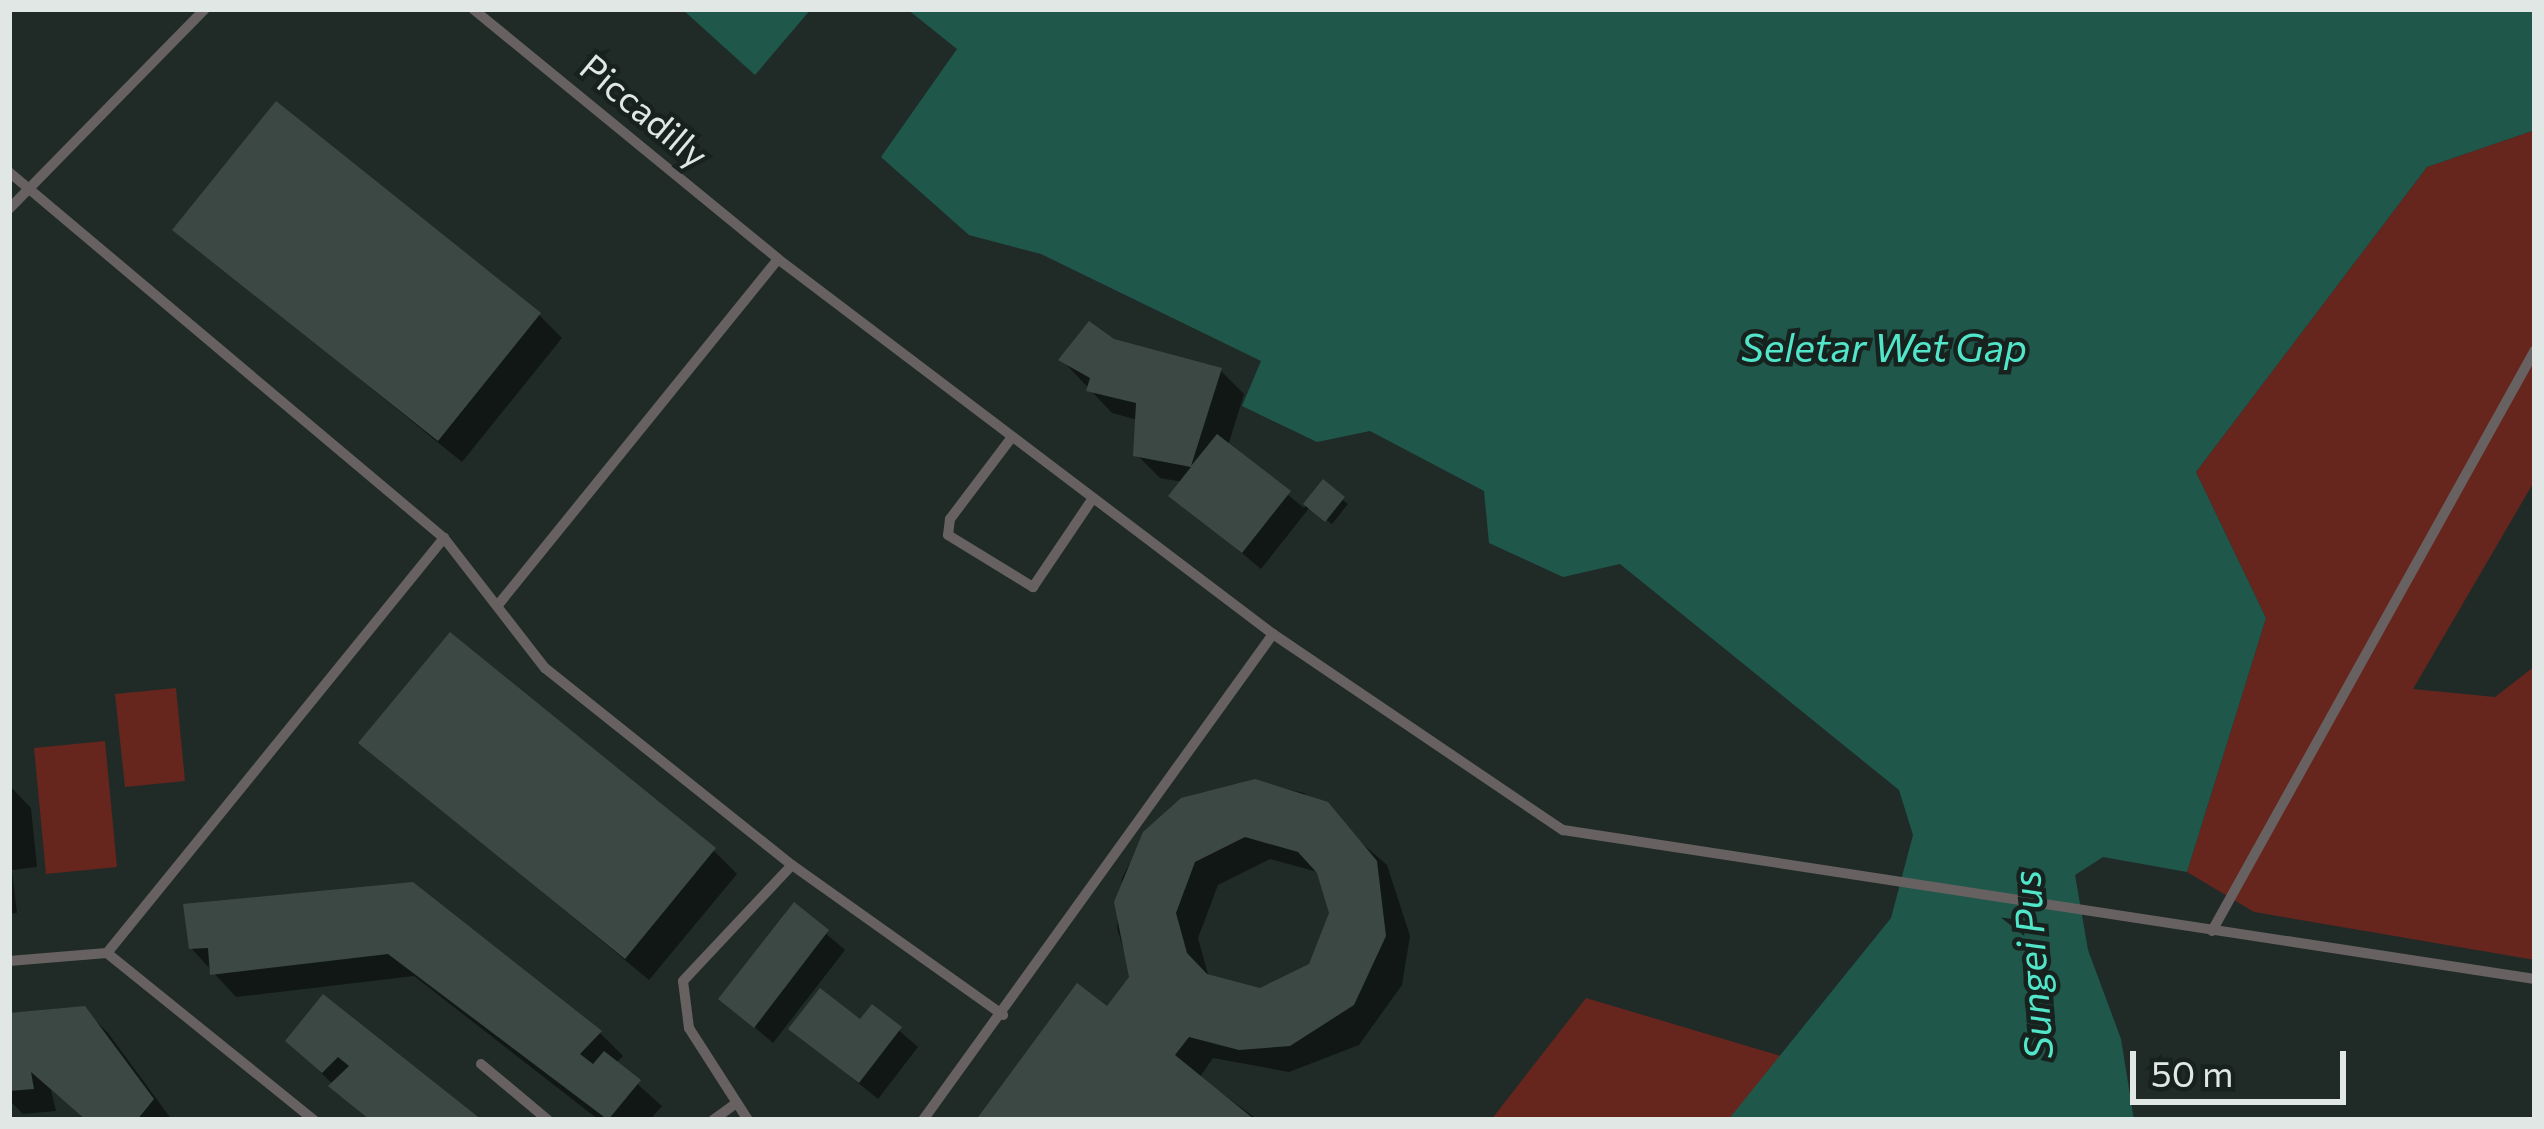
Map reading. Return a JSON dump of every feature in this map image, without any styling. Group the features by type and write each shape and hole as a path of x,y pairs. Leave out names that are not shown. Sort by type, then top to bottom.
{"lane":[{"path":"9,209 205,9"},
{"name":"Piccadilly","path":"473,9 778,259 1273,634 1563,830 2535,980"},
{"path":"9,172 444,538 545,668 792,865 1003,1015"},
{"path":"497,605 778,259"},
{"path":"2212,931 2535,350"},
{"path":"1012,437 950,520 948,535 1033,587 1093,498"},
{"path":"106,953 444,538"},
{"path":"923,1120 1273,634"},
{"path":"748,1120 689,1028 683,981 792,865"},
{"path":"9,961 106,953 314,1120"},
{"path":"481,1064 548,1120"},
{"path":"713,1120 736,1103"}],"shaded area":[{"path":"2535,130 2535,480 2413,689 2495,697 2535,666 2535,960 2254,912 2187,872 2266,618 2196,472 2427,167"},
{"path":"176,688 185,781 125,787 115,694"},
{"path":"105,741 117,867 46,874 34,748"},
{"path":"1586,998 1784,1057 1728,1120 1491,1120"}],"water":[{"path":"682,9 811,9 755,75"},
{"name":"Seletar Wet Gap","path":"907,9 2535,9 2535,130 2427,167 2196,472 2266,618 2187,872 2103,857 2075,875 2088,950 2121,1039 2134,1120 1728,1120 1891,918 1913,835 1899,790 1620,564 1563,577 1489,543 1484,491 1370,431 1317,442 1242,406 1261,361 1041,254 969,235 881,157 957,49"}],"building":[{"path":"276,101 541,313 438,441 172,230"},
{"path":"1089,321 1114,339 1222,368 1191,466 1217,434 1291,491 1242,553 1168,496 1191,467 1133,456 1136,403 1086,391 1090,378 1058,360"},
{"path":"1323,479 1345,497 1325,522 1303,504"},
{"path":"450,632 716,848 625,959 358,743"},
{"path":"1255,779 1328,802 1377,861 1386,936 1354,1005 1290,1046 1239,1050 1189,1037 1175,1055 1255,1120 976,1120 1077,983 1107,1006 1129,977 1114,902 1143,832 1181,798","holes":["1245,837 1298,852 1317,873 1329,913 1309,964 1260,988 1207,974 1187,953 1176,913 1195,862"]},
{"path":"413,882 602,1031 580,1054 593,1064 604,1051 641,1080 608,1120 388,954 210,975 208,948 189,949 183,904"},
{"path":"794,902 829,930 754,1028 718,999"},
{"path":"820,988 860,1019 872,1004 902,1027 859,1083 788,1029"},
{"path":"323,994 482,1120 370,1120 328,1086 349,1066 338,1057 322,1073 285,1041"},
{"path":"85,1006 154,1099 137,1120 86,1120 31,1072 34,1089 9,1091 9,1013"}],"water label":[{"name":"Sungei Pus","path":"2031,965"}]}
